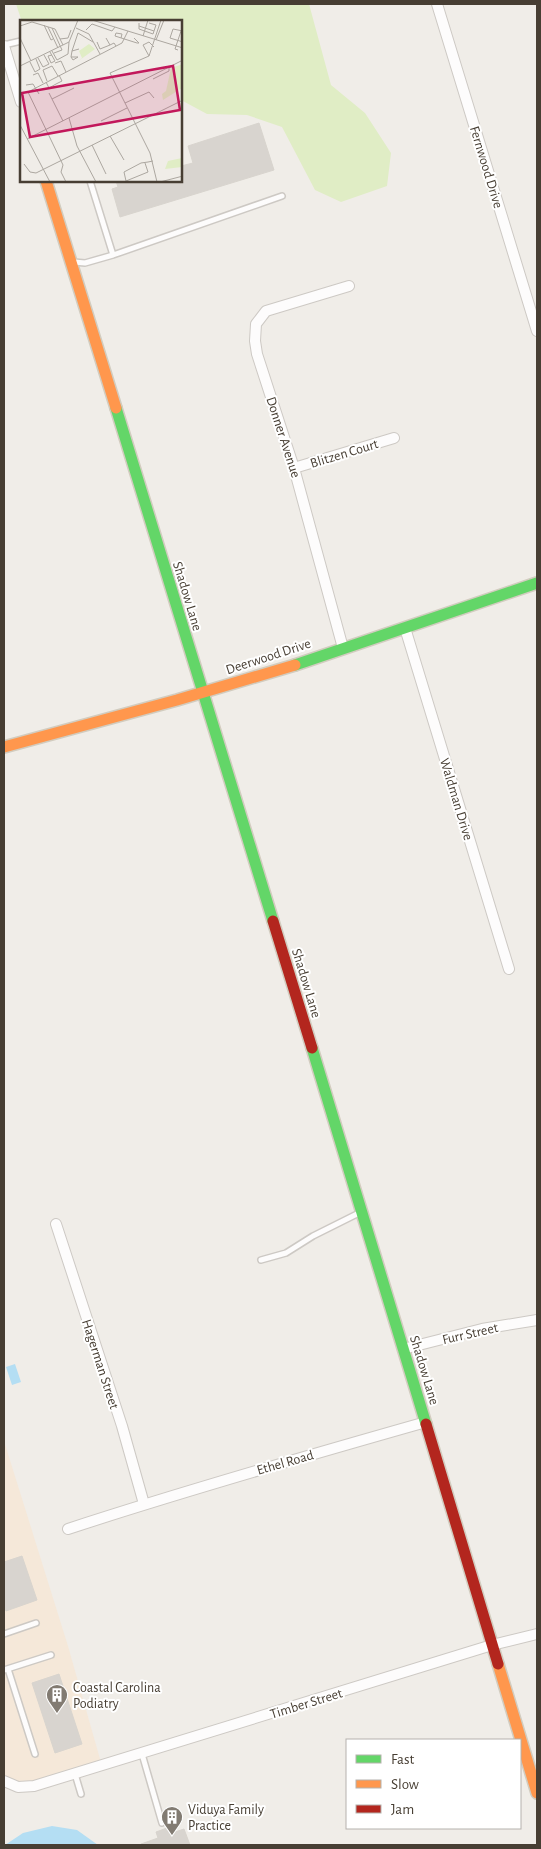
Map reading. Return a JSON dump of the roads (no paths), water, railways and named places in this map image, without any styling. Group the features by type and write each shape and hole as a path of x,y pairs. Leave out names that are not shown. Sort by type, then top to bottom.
{"street":[{"name":"Fernwood Drive","path":"437,4 537,331"},
{"path":"4,45 8,75 20,100"},
{"name":"Shadow Lane","path":"46,182 404,1349 521,1739"},
{"name":"Donner Avenue","path":"343,648 294,468 257,354 255,341 256,324 266,311 349,286"},
{"name":"Blitzen Court","path":"294,468 394,438"},
{"name":"Deerwood Drive","path":"4,748 79,725 202,693 537,584"},
{"name":"Waldman Drive","path":"405,628 509,969"},
{"name":"Hagerman Street","path":"56,1224 122,1426 144,1504"},
{"name":"Furr Street","path":"404,1349 482,1329 537,1320"},
{"name":"Ethel Road","path":"68,1529 144,1504 426,1422"},
{"name":"Timber Street","path":"4,1781 18,1787 34,1786 492,1645 537,1634"},
{"name":"Shadow Lane","path":"521,1740 537,1793"}],"lane":[{"path":"4,45 20,41"},
{"path":"90,182 114,255"},
{"path":"70,262 85,264 114,255 282,196"},
{"path":"261,1260 286,1253 313,1236 362,1212"},
{"path":"4,1634 36,1624"},
{"path":"36,1754 6,1670 51,1655"},
{"path":"142,1754 162,1824"},
{"path":"76,1774 81,1794"}],"water":[{"path":"15,1364 21,1382 12,1385 6,1367"},
{"path":"52,1826 77,1830 98,1845 5,1845 23,1833"}],"place":[{"name":"Coastal Carolina Podiatry","path":"57,1714"},
{"name":"Viduya Family Practice","path":"172,1836"}]}
